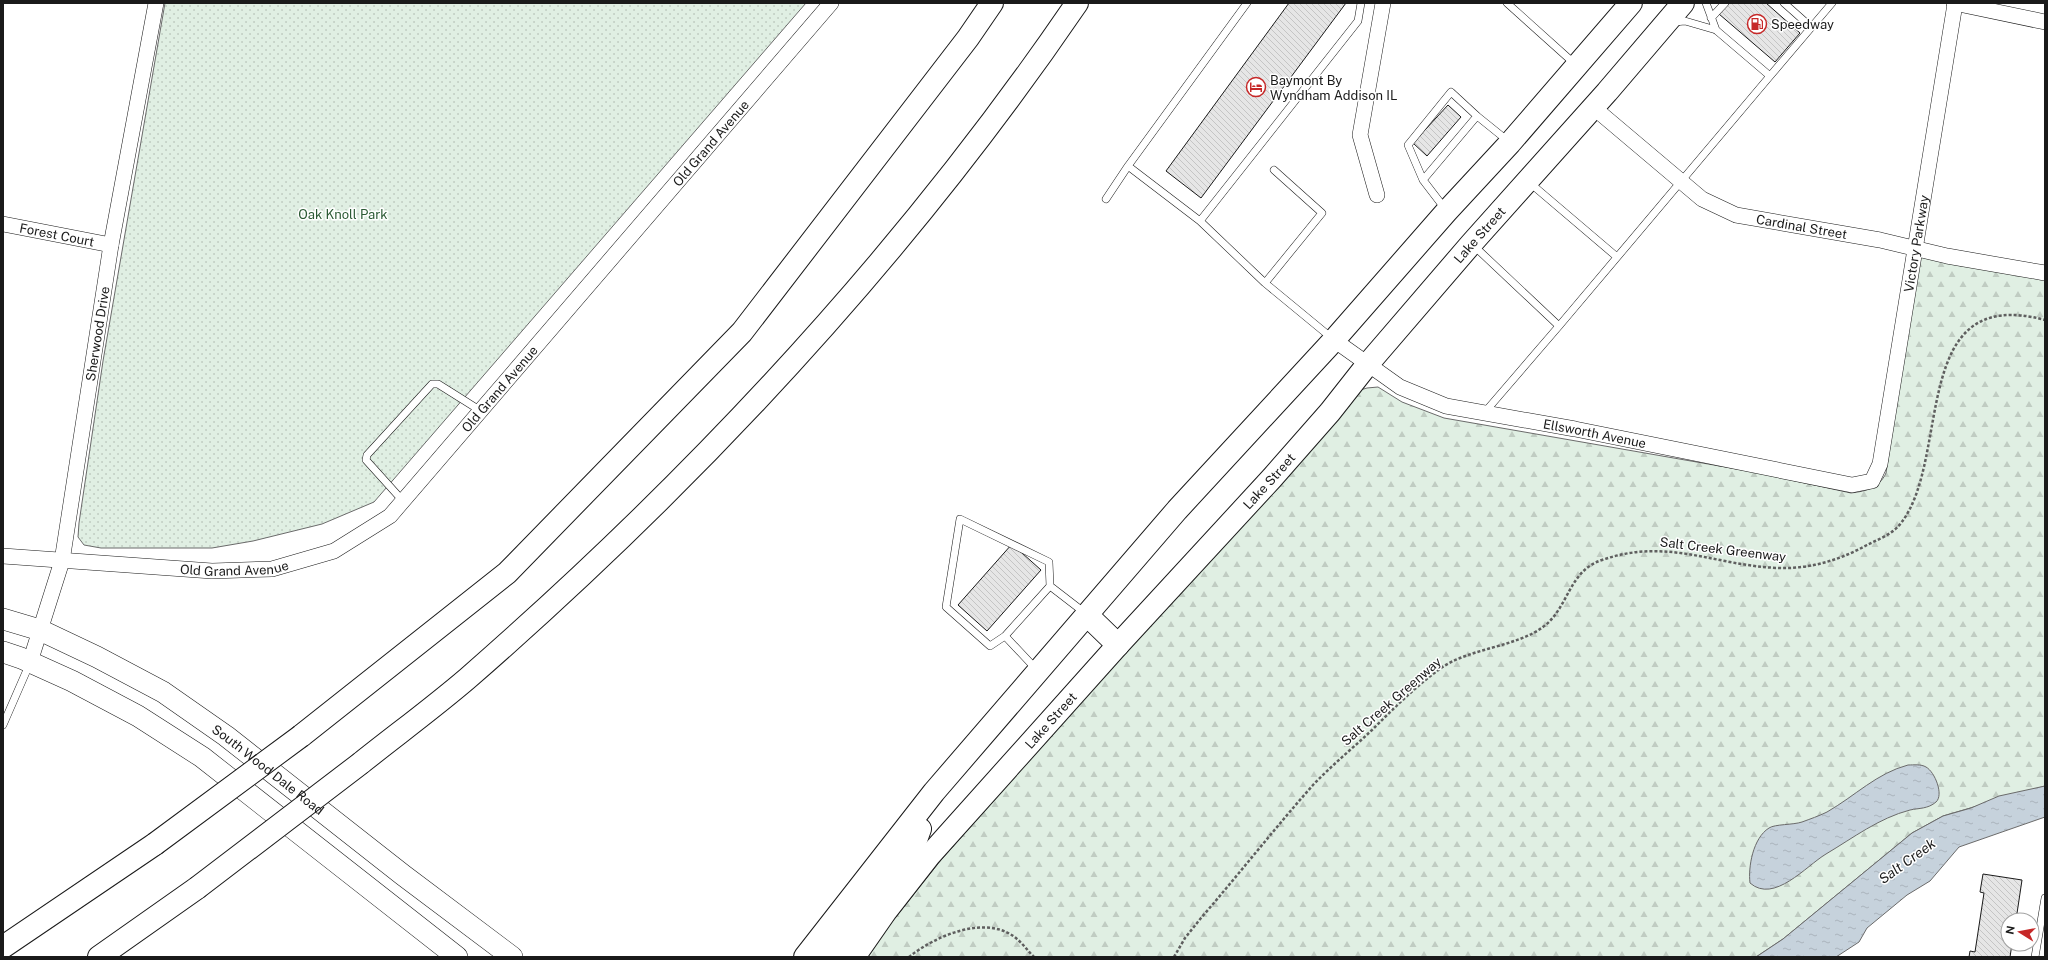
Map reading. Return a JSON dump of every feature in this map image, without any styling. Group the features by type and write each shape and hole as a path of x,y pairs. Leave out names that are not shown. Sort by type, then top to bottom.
{"main road":[{"path":"3,947 155,844 301,736 507,573 742,332 968,38 992,3"},
{"path":"99,957 197,888 361,763 466,679 589,569 693,468 796,359 878,266 974,145 1077,3"},
{"path":"805,957 934,792 1177,510 1334,340 1446,211 1510,142 1631,3"},
{"name":"Lake Street","path":"854,957 886,911 929,856 1118,645 1272,478 1330,412 1367,365 1471,244 1594,107 1664,23 1683,3"},
{"path":"1087,615 1118,645"},
{"name":"South Wood Dale Road","path":"3,619 40,630 97,657 163,692 226,736 403,875 512,957"},
{"path":"3,652 30,662 72,681 138,716 202,757 457,957"},
{"path":"830,957 916,840 934,792"}],"street":[{"name":"Sherwood Drive","path":"30,662 62,561 111,245 156,3"},
{"name":"Old Grand Avenue","path":"3,556 212,571 272,569 334,551 390,516 831,3"},
{"path":"1377,195 1360,135 1383,3"},
{"path":"1954,3 2045,22"},
{"name":"Victory Parkway","path":"1872,481 1880,464 1954,3"},
{"name":"Cardinal Street","path":"1594,107 1702,199 1736,215 1880,240 2045,273"},
{"name":"Forest Court","path":"3,224 111,245"},
{"name":"Ellsworth Avenue","path":"1334,340 1367,365 1400,387 1439,404 1576,429 1852,485 1872,481"}],"lane":[{"path":"1106,199 1128,166 1247,3"},
{"path":"1200,221 1358,21 1360,3"},
{"path":"1507,3 1576,65"},
{"path":"1706,3 1716,30"},
{"path":"1712,18 1725,3"},
{"path":"1784,3 1811,27"},
{"path":"1484,413 1559,326 1680,180 1832,3"},
{"path":"1664,23 1685,21 1716,30 1770,76"},
{"path":"1446,211 1423,180 1408,144 1451,92 1477,116 1510,142"},
{"path":"1423,180 1477,116"},
{"path":"1128,166 1200,221 1265,283 1334,340"},
{"path":"1265,283 1322,213 1274,170"},
{"path":"1527,180 1617,256"},
{"path":"1471,244 1559,326"},
{"path":"403,500 366,460 367,455 432,384 438,384 481,411"},
{"path":"960,519 1049,562 1050,586 1004,636 990,646 946,607 960,519"},
{"path":"1050,586 1087,615"},
{"path":"1004,636 1038,671"},
{"path":"3,725 30,662"},
{"path":"2035,957 2045,898"}],"path":[{"name":"Salt Creek Greenway","path":"1174,957 1185,938 1201,918 1315,784 1390,713 1426,680 1450,663 1540,630 1556,613 1582,570 1592,564 1604,559 1653,550 1673,550 1754,566 1798,567 1835,560 1860,549 1898,528 1909,513 1917,493 1944,369 1952,349 1959,338 1970,328 1985,320 1998,316 2015,315 2045,320"},
{"path":"909,957 930,943 951,933 965,929 981,928 1007,933 1017,938 1034,957"}],"green space":[{"name":"Oak Knoll Park","path":"165,3 806,3 374,502 322,524 253,541 212,548 101,548 84,545 78,537 79,523 103,361"},
{"path":"1921,257 2045,279 2045,786 1943,816 1912,833 1783,939 1756,957 864,957 941,860 1357,391 1378,387 1402,402 1444,418 1754,472 1851,493 1862,491 1872,488 1880,482 1886,473 1916,272"}],"water":[{"path":"1908,765 1924,766 1929,770 1935,778 1939,789 1938,799 1936,802 1927,807 1910,810 1877,823 1826,854 1790,881 1779,886 1769,889 1759,888 1750,883 1751,861 1755,846 1769,828 1802,822 1824,813 1886,773"},
{"name":"Salt Creek","path":"2045,786 2045,817 1959,847 1930,881 1907,895 1867,928 1859,942 1836,957 1756,957 1783,939 1912,833 1943,816 1971,808 1999,796"}],"building":[{"name":"Baymont By Wyndham Addison IL","path":"1289,3 1346,3 1201,198 1166,171"},
{"path":"1729,3 1766,3 1800,33 1775,62 1719,14"},
{"path":"1448,105 1461,117 1427,156 1413,143"},
{"path":"1012,544 1041,570 987,631 958,605"},
{"path":"1983,874 2022,880 2017,912 2000,912 2000,952 2011,952 2010,957 1969,957 1970,951 1975,952 1984,893 1980,892"}],"place":[{"name":"Speedway","path":"1757,24"},
{"name":"Baymont By Wyndham Addison IL","path":"1256,87"}]}
